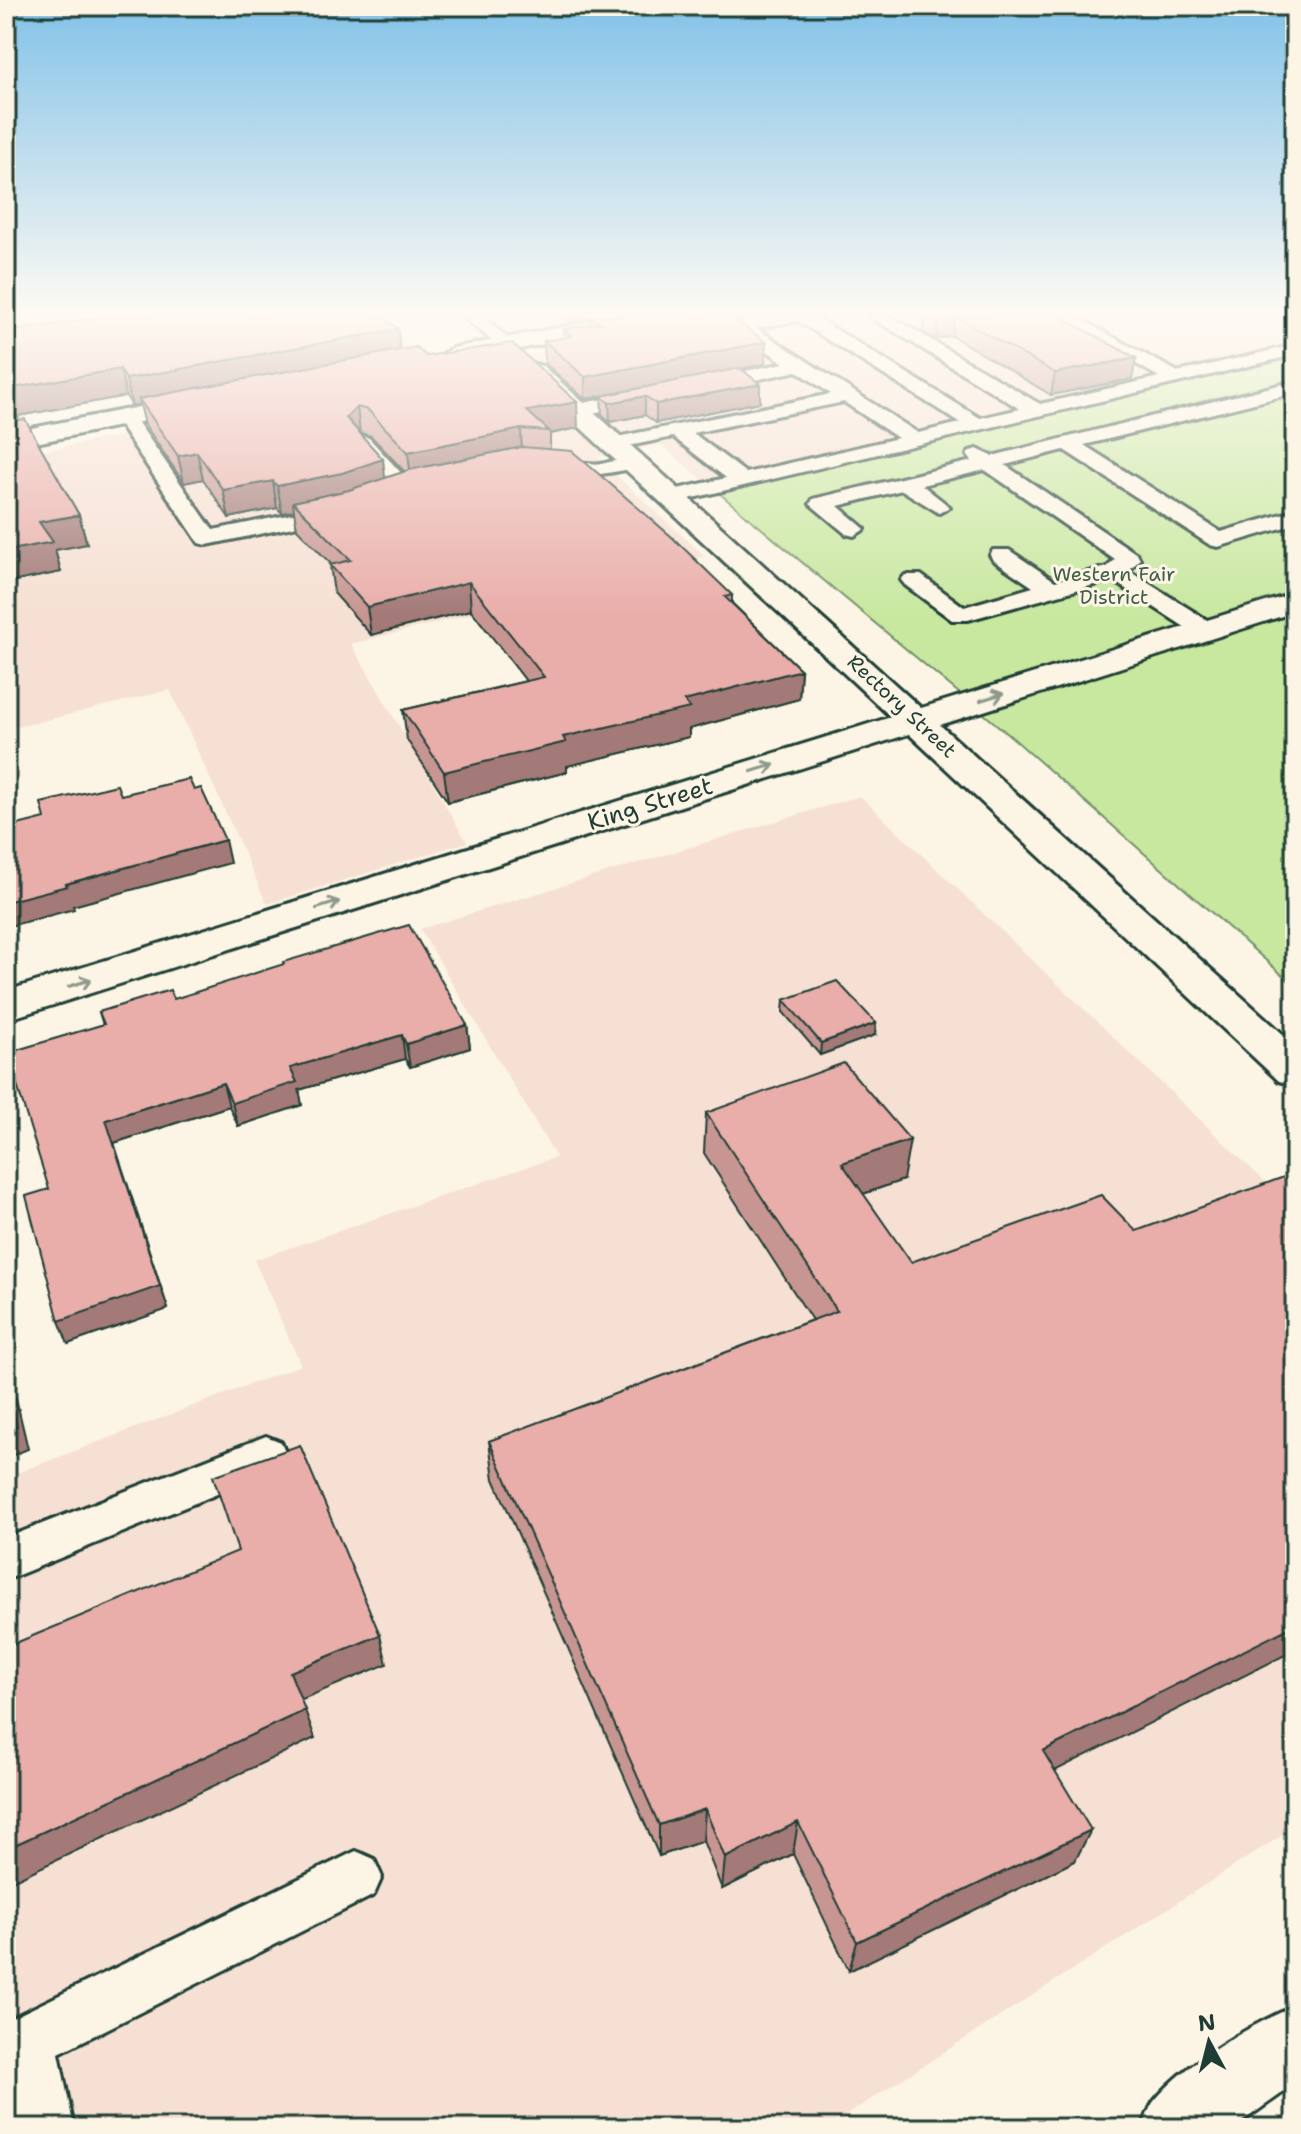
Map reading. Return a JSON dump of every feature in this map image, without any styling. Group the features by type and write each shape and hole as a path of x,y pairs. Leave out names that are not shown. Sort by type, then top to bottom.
{"street":[{"path":"6,441 137,416"},
{"name":"Rectory Street","path":"584,416 1295,1070"},
{"name":"King Street","path":"6,1006 1295,602"},
{"path":"1179,2128 1213,2096 1295,2042"}],"lane":[{"path":"523,464 601,470 625,453 677,431 752,416"},
{"path":"878,416 915,440"},
{"path":"962,416 977,425"},
{"path":"672,497 1017,416"},
{"path":"854,529 821,504 1182,416"},
{"path":"125,418 207,538 352,508 412,487 362,442"},
{"path":"677,431 742,480"},
{"path":"913,580 960,615 1115,572 1129,559 945,433"},
{"path":"1068,444 1218,540 1295,517"},
{"path":"905,483 939,507"},
{"path":"1001,555 1052,590"},
{"path":"1115,572 1206,630"},
{"path":"6,1559 266,1455"},
{"path":"45,2128 17,2045 356,1877"}],"shaded area":[{"path":"223,416 1044,416 719,493 660,444 597,458 705,556 351,644 467,842 267,904 170,690 6,730 6,458"},
{"path":"860,796 1295,1210 1295,1827 826,2128 6,2128 6,1477 301,1365 254,1260 556,1157 420,929"}],"green space":[{"name":"Western Fair District","path":"1044,416 1295,416 1295,986 1014,739 719,493"}],"building":[{"path":"150,416 348,416 346,418 383,459 342,473 277,486 273,481 223,490 197,452 178,456"},
{"path":"373,416 532,416 549,431 521,429 408,452"},
{"path":"25,419 79,515 39,522 53,542 6,551 6,422"},
{"path":"522,447 572,451 672,537 732,595 725,597 801,670 684,701 690,708 563,737 566,742 444,772 403,710 544,677 469,582 367,607 330,565 351,560 293,502 349,490 409,470"},
{"path":"189,779 194,790 201,788 225,840 6,902 6,828 45,818 41,803 117,785 121,795"},
{"path":"409,925 467,1025 406,1044 402,1035 290,1068 297,1082 232,1103 223,1083 106,1120 160,1286 59,1321 26,1196 49,1189 7,1053 104,1024 99,1012 170,990 174,999 283,962"},
{"path":"837,981 876,1023 821,1043 784,1000"},
{"path":"844,1063 910,1140 842,1163 911,1262 1101,1195 1136,1231 1295,1173 1295,1625 1043,1751 1091,1830 857,1942 798,1822 725,1858 705,1809 659,1825 489,1441 837,1311 706,1113"},
{"path":"6,1381 17,1426 6,1431"},
{"path":"300,1445 380,1635 290,1672 305,1710 6,1849 6,1647 238,1551 213,1476"}]}
